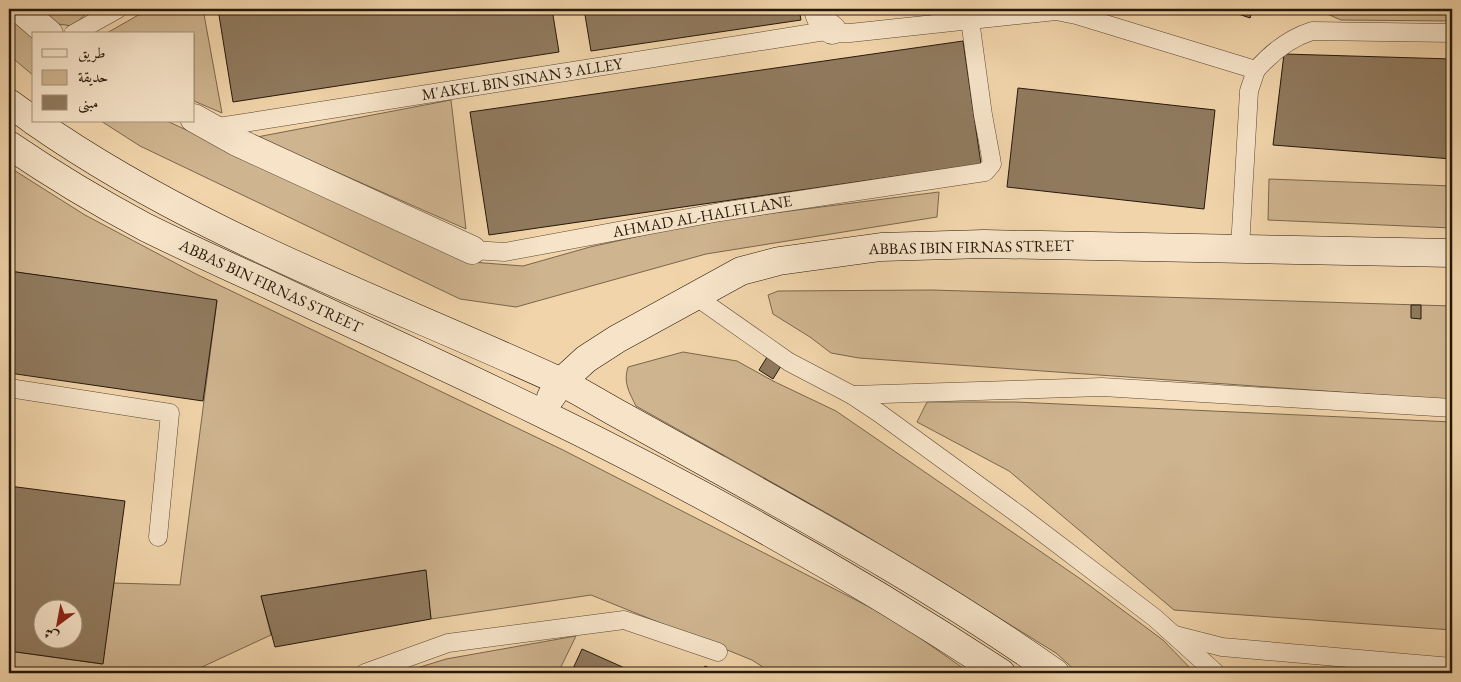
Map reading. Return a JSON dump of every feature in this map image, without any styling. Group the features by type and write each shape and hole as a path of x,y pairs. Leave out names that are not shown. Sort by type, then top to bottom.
{"main road":[{"path":"20,9 47,32"},
{"name":"ABBAS BIN FIRNAS STREET","path":"9,104 32,120"},
{"name":"ABBAS BIN FIRNAS STREET","path":"35,122 130,182 202,221 284,260 560,382 810,520 1010,641 1055,673"},
{"path":"203,123 237,142 472,250"},
{"name":"ABBAS BIN FIRNAS STREET","path":"9,145 86,194 203,256 540,413 660,474 797,547 1001,673"},
{"name":"ABBAS IBIN FIRNAS STREET","path":"540,413 560,382 586,360 617,339 741,272 779,261 881,247 984,244 1452,253"}],"lane":[{"path":"77,32 118,9"},
{"name":"M'AKEL BIN SINAN 3 ALLEY","path":"203,123 825,19 841,33 850,33 1056,11 1256,70"},
{"name":"AHMAD AL-HALFI LANE","path":"472,250 505,252 720,212 981,174 989,169 992,164 978,84 970,20"},
{"path":"1240,248 1249,91 1256,70 1272,54 1291,40 1312,31 1452,33"},
{"path":"695,296 789,362 852,395 1030,523 1155,618 1216,673"},
{"path":"852,395 1102,387 1452,408"},
{"path":"9,388 170,413 158,537"},
{"path":"365,673 448,643 624,620 718,652"},
{"path":"1172,634 1222,647 1452,668"}],"green space":[{"path":"29,9 91,9 73,26 42,22"},
{"path":"149,9 203,9 222,113 195,101 195,32 109,32"},
{"path":"1326,9 1452,9 1452,21 1341,20 1325,13"},
{"path":"9,15 32,36 32,74 9,55"},
{"path":"451,100 466,229 257,137"},
{"path":"103,122 169,122 471,262 523,266 590,247 703,222 939,192 937,217 706,254 516,307 460,299 140,146"},
{"path":"9,167 85,215 196,274 563,450 893,619 970,673 772,673 752,660 591,595 431,619 425,570 261,596 271,635 189,673 9,673 9,651 102,664 113,583 180,585 217,301 9,271"},
{"path":"1269,179 1452,186 1452,228 1268,220"},
{"path":"932,290 1452,306 1452,400 859,358 831,353 810,337 773,314 768,295 778,291"},
{"path":"683,352 737,361 773,381 836,411 1082,580 1163,640 1195,673 1078,673 1056,653 848,525 636,406 626,382 628,367"},
{"path":"927,402 1016,402 1452,422 1452,630 1174,610 1009,471 917,422"},
{"path":"576,636 558,673 401,673 446,659"}],"building":[{"path":"218,9 552,9 559,52 233,102"},
{"path":"584,9 799,9 801,20 591,51"},
{"path":"1224,9 1253,9 1250,18"},
{"path":"963,41 981,164 489,235 470,112"},
{"path":"1284,54 1452,59 1452,159 1273,145"},
{"path":"1018,88 1215,110 1204,209 1007,187"},
{"path":"9,271 217,300 203,401 9,373"},
{"path":"1411,305 1421,305 1421,319 1411,318"},
{"path":"767,357 781,366 773,379 759,370"},
{"path":"9,486 125,501 103,664 9,651"},
{"path":"426,570 431,619 275,647 261,596"},
{"path":"582,649 636,673 571,673"},
{"path":"705,666 720,673 702,673"}]}
